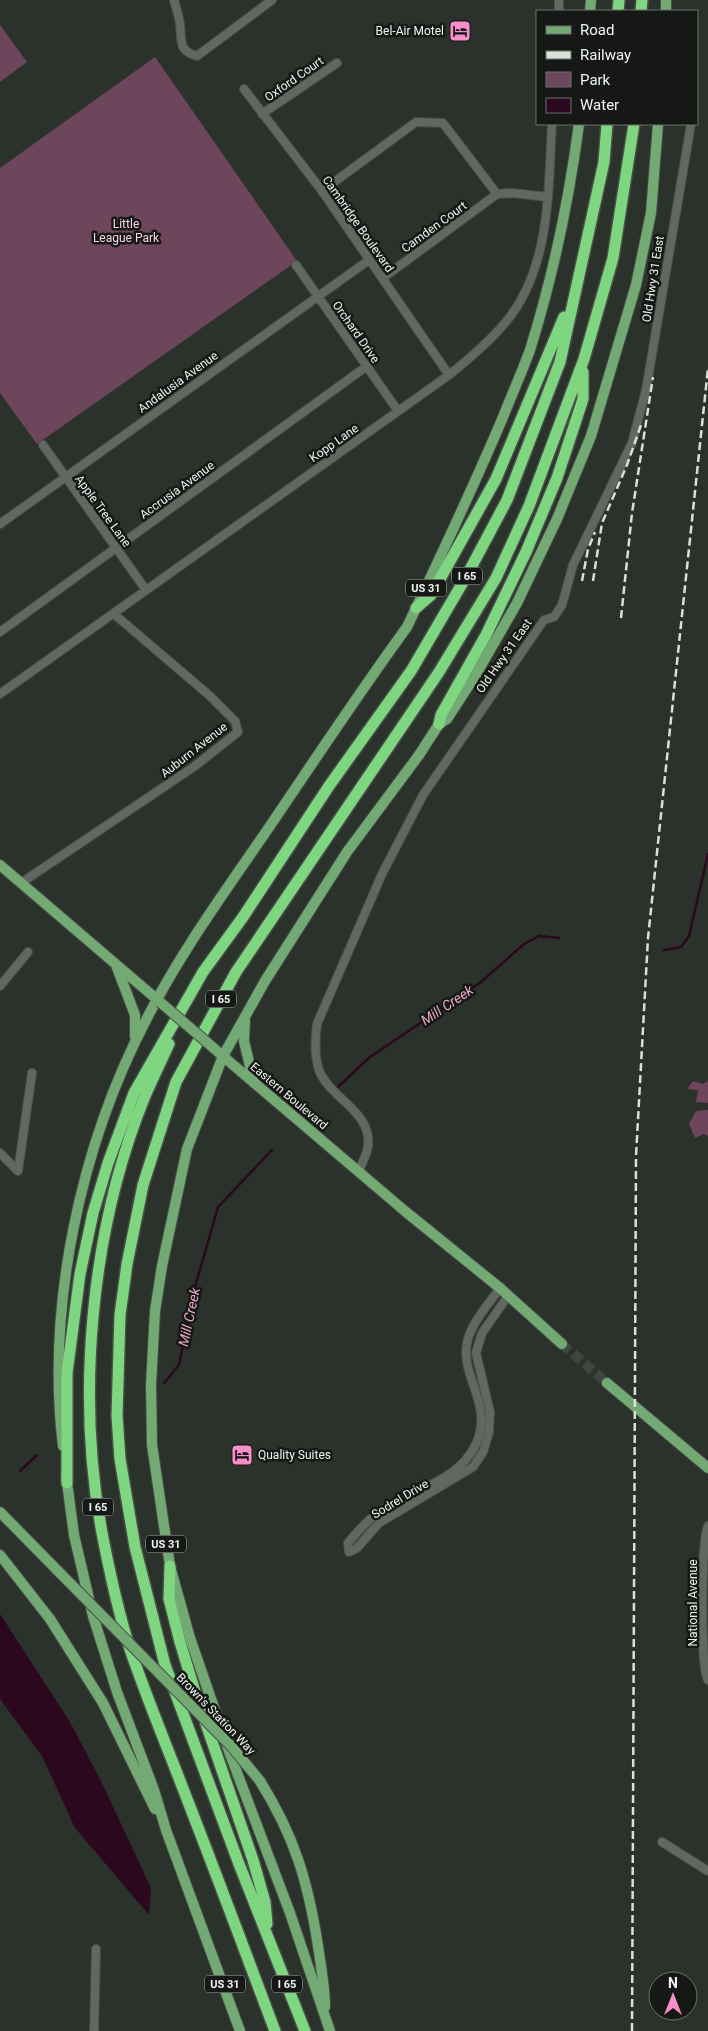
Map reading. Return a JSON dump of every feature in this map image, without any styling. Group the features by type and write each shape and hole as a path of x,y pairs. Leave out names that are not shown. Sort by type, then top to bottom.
{"highway":[{"name":"I 65","path":"275,2031 129,1646 104,1542 91,1428 91,1350 96,1292 106,1229 123,1162 145,1097 203,972 243,917 329,786 411,671 466,577 506,500 560,362 604,162 607,125"},
{"name":"I 65","path":"306,2031 236,1855 165,1665 135,1547 120,1459 118,1416 120,1315 127,1264 143,1185 176,1082 236,972 439,672 496,578 529,506 584,359 613,258 634,125"},
{"path":"416,608 431,595 496,479 576,290"},
{"path":"439,724 441,715 486,635 526,552 557,478 582,399 584,359"},
{"path":"67,1483 67,1373 71,1328 93,1213 108,1163 134,1093 203,972"},
{"path":"170,1566 169,1599 180,1642 253,1860 265,1902 268,1936"}],"main road":[{"name":"US 31","path":"241,2029 166,1830 154,1790 117,1692 93,1616 74,1536 60,1423 59,1372 62,1316 69,1260 79,1204 98,1136 117,1083 135,1044 190,943 407,627 476,480 529,351 558,248 579,125"},
{"name":"US 31","path":"330,2031 290,1913 217,1718 190,1638 170,1566 152,1445 151,1385 155,1311 170,1220 188,1149 220,1053 246,1015 286,946 347,852 419,755 439,724 447,719 470,684 517,603 557,519 591,436 636,285 651,213 658,125"},
{"name":"Eastern Boulevard","path":"0,865 254,1083 500,1288 562,1344"},
{"path":"116,964 135,1015 135,1044"},
{"path":"246,1015 244,1041 254,1083"},
{"path":"607,1383 708,1468"},
{"name":"Brown's Station Way","path":"0,1512 232,1746 260,1781 281,1816 302,1867 316,1932 324,1991 325,2016"},
{"path":"0,1555 50,1619 103,1703 166,1830"}],"street":[{"path":"174,0 180,24 180,44 186,53 197,56 272,0"},
{"name":"Oxford Court","path":"262,114 338,63"},
{"name":"Cambridge Boulevard","path":"244,88 322,191 449,375"},
{"path":"322,191 416,122 443,123 498,194 512,193 548,197"},
{"name":"Kopp Lane","path":"0,694 449,375 490,339 518,304 530,280 538,257 548,197 552,125"},
{"name":"Old Hwy 31 East","path":"359,1171 368,1147 367,1133 359,1116 338,1097 319,1071 315,1043 317,1024 382,874 423,795 544,620 554,617 562,605 573,565 632,443 646,390 691,125"},
{"name":"Camden Court","path":"383,278 498,194"},
{"name":"Andalusia Avenue","path":"0,524 369,260"},
{"name":"Orchard Drive","path":"296,266 398,411"},
{"name":"Accrusia Avenue","path":"0,632 366,366"},
{"name":"Apple Tree Lane","path":"42,445 146,590"},
{"name":"Auburn Avenue","path":"21,883 187,772 238,732 235,721 210,696 114,614"},
{"path":"0,986 28,952"},
{"path":"0,1154 18,1171 32,1073"},
{"name":"Sodrel Drive","path":"500,1288 474,1326 466,1346 466,1357 481,1407 480,1433 476,1445 465,1461 452,1472 379,1512 361,1526 348,1543 349,1552 357,1548 380,1522 473,1467 483,1452 489,1432 490,1412 476,1353 482,1334 508,1296"},
{"name":"National Avenue","path":"708,1526 705,1542 703,1617 704,1665 708,1680"},
{"path":"662,1842 708,1871"},
{"path":"94,2031 96,1949"}],"green space":[{"path":"0,25 27,62 0,82"},
{"name":"Little League Park","path":"155,57 297,261 37,444 0,393 0,168"},
{"path":"693,1081 703,1084 708,1081 708,1103 696,1102 698,1090 687,1089"},
{"path":"708,1110 708,1136 704,1134 695,1138 689,1124 696,1111"}],"water":[{"path":"0,1614 70,1722 101,1781 151,1888 149,1915 75,1828 42,1756 0,1699"}],"waterway":[{"name":"Mill Creek","path":"664,950 681,947 689,936 708,854"},
{"name":"Mill Creek","path":"338,1087 370,1057 481,982 524,944 539,936 559,938"},
{"name":"Mill Creek","path":"164,1383 179,1365 193,1294 218,1207 272,1150"},
{"name":"Mill Creek","path":"20,1471 37,1455"}],"tunnel":[{"path":"562,1344 607,1383"}],"railway":[{"path":"632,2031 636,1156 648,938 708,368"},
{"path":"621,618 632,513 653,377"},
{"path":"593,581 602,523 627,465 641,425"},
{"path":"582,581 588,549 595,532"}],"place":[{"name":"Bel-Air Motel","path":"460,31"},
{"name":"Quality Suites","path":"242,1455"}]}
